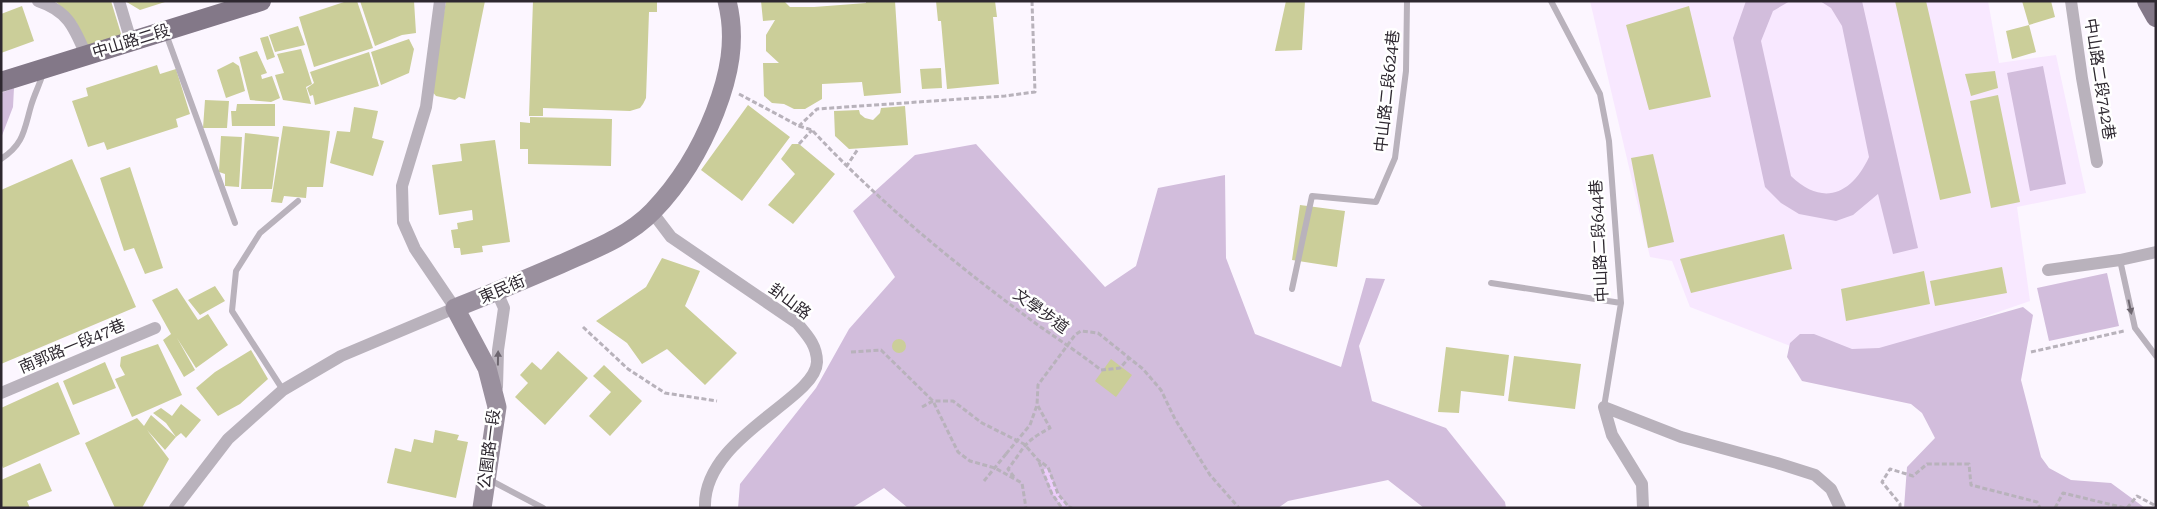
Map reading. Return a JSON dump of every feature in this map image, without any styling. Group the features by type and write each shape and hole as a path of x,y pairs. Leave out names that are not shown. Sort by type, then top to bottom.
{"main road":[{"name":"中山路二段","path":"1,82 261,1"},
{"name":"東民街","path":"456,308 497,292 616,239 652,212 683,174 704,141 725,86 732,54 732,30 728,1"},
{"path":"2148,1 2156,17"},
{"name":"公園路一段","path":"456,308 487,368 497,407 482,508"}],"street":[{"path":"38,1 55,7 72,24 86,55"},
{"path":"119,1 132,40"},
{"path":"440,1 426,106 402,186 403,222 415,249 456,308"},
{"name":"中山路二段742巷","path":"2071,1 2097,162"},
{"name":"卦山路","path":"652,212 671,237 797,323 813,342 817,363 810,381 760,421 725,455 714,470 704,505"},
{"path":"2048,270 2120,260 2156,252"},
{"path":"497,292 504,308 498,350 497,407"},
{"name":"東民街","path":"175,508 228,439 283,390 341,356 456,308"},
{"name":"南郭路一段47巷","path":"1,393 156,328"},
{"path":"1604,407 1612,435 1642,484 1643,508"},
{"path":"1604,407 1681,437 1815,475 1831,490 1840,508"}],"lane":[{"name":"中山路二段624巷","path":"1292,289 1312,196 1376,202 1395,158 1406,71 1407,1"},
{"name":"中山路二段644巷","path":"1551,1 1600,94 1609,141 1621,303 1604,407"},
{"path":"164,30 235,223"},
{"path":"1,159 12,152 26,130 31,105 45,68"},
{"path":"283,390 232,311 236,271 260,233 298,201"},
{"path":"2120,260 2135,328 2156,356"},
{"path":"1491,283 1621,303"},
{"path":"487,478 543,508"}],"path":[{"path":"800,126 816,109 1005,96 1035,92 1032,1"},
{"name":"文學步道","path":"725,86 800,126 812,130 846,167 881,200 956,262 1067,346 1081,331 1098,333 1143,369 1161,390 1193,450 1210,475 1239,508"},
{"path":"799,144 812,130"},
{"path":"846,167 858,149"},
{"path":"583,327 628,369 665,393 717,401"},
{"path":"2031,352 2135,328"},
{"path":"1015,478 1008,469 1024,444 1050,428 1041,414 1038,405 1038,385 1067,346 1101,370 1120,368 1129,358"},
{"path":"851,352 881,350 933,401 958,452 970,461 995,468 1022,483 1026,508"},
{"path":"922,407 933,401 952,401 982,424 1024,444 1038,460 1048,467 1058,494 1072,508"},
{"path":"984,481 1030,426 1038,405"},
{"path":"1038,460 1052,494 1062,508"},
{"path":"1900,508 1900,504 1882,482 1890,469 1913,476 1927,464 1969,464 1971,485 2037,502 2040,508"},
{"path":"2055,508 2063,493 2126,508 2137,496 2156,506"}],"shaded area":[{"path":"1590,1 1988,1 1999,63 2056,55 2086,193 2017,207 2030,301 1842,366 1690,307 1672,261 1650,257"},
{"path":"1746,1 1790,1 1773,11 1761,41 1791,176 1803,186 1825,193 1836,192 1854,180 1869,157 1842,26 1831,8 1820,1 1862,1 1918,248 1893,254 1878,194 1853,215 1836,221 1799,214 1781,203 1765,187 1733,38"},
{"path":"2043,66 2066,184 2030,191 2007,73"},
{"path":"14,88 13,107 1,138 1,93"},
{"path":"976,144 1105,287 1136,266 1158,188 1225,175 1226,258 1255,334 1341,367 1366,278 1385,279 1359,346 1372,401 1446,428 1505,502 1506,508 1424,508 1388,480 1288,501 1278,508 908,508 884,488 852,508 738,508 740,484 816,388 849,329 895,277 853,211 915,155"},
{"path":"2107,273 2119,326 2049,341 2037,288"},
{"path":"2023,307 2033,315 2021,380 2041,457 2049,468 2071,480 2111,483 2145,508 1904,508 1907,467 1935,438 1922,413 1911,404 1802,381 1787,357 1790,343 1800,334 1814,334 1852,349 1879,348"}],"building":[{"path":"55,1 111,1 122,37 88,49 76,22"},
{"path":"125,1 165,1 165,2 140,10"},
{"path":"347,1 357,1 373,48 314,67 299,17"},
{"path":"360,1 414,1 416,33 402,35 375,46"},
{"path":"446,1 485,1 465,99 459,97 455,100 436,96 430,89"},
{"path":"533,1 657,1 657,12 649,12 646,98 640,108 630,111 543,108 543,116 529,116"},
{"path":"761,1 784,1 790,7 814,7 866,3 866,1 895,1 901,93 864,96 862,82 822,84 822,99 805,109 794,109 784,104 772,103 764,96 763,63 779,63 766,51 766,35 775,20 763,21"},
{"path":"936,1 995,1 997,17 993,17 999,84 947,89 941,21 938,21"},
{"path":"1286,1 1305,1 1302,50 1275,51"},
{"path":"1895,1 1926,1 1971,193 1940,200"},
{"path":"2022,1 2051,1 2055,17 2029,25"},
{"path":"22,6 34,41 1,53 1,14"},
{"path":"1689,6 1711,97 1649,110 1626,25"},
{"path":"2029,25 2036,52 2012,59 2006,31"},
{"path":"298,26 305,45 275,52 269,35"},
{"path":"268,36 275,57 267,60 260,38"},
{"path":"409,39 414,49 409,73 381,85 371,52"},
{"path":"301,49 312,84 306,87 311,104 283,100 275,75 284,73 277,54"},
{"path":"257,51 267,73 261,75 262,79 272,76 280,98 271,102 250,100 239,57"},
{"path":"369,52 379,86 315,105 313,95 310,96 307,88 314,83 310,72"},
{"path":"233,62 239,66 245,91 226,98 217,70"},
{"path":"157,65 160,74 176,69 190,114 176,119 178,127 107,150 104,142 88,147 72,101 88,96 86,88"},
{"path":"941,68 942,88 922,89 920,69"},
{"path":"1995,71 1998,88 1971,96 1965,74"},
{"path":"1998,95 2020,202 1991,208 1970,101"},
{"path":"205,100 229,101 227,128 203,128"},
{"path":"237,104 275,104 275,126 232,126 231,111 236,111"},
{"path":"748,105 790,137 742,201 701,170"},
{"path":"905,106 908,145 849,149 835,136 834,111 859,110 860,114 865,118 873,120 880,113 881,108"},
{"path":"354,107 378,111 372,138 384,141 373,176 330,163 337,131 350,132"},
{"path":"530,117 612,119 611,166 528,164 528,149 520,149 520,122 530,123"},
{"path":"283,126 330,131 323,187 307,187 306,198 284,196 282,203 271,202"},
{"path":"245,133 279,137 272,189 241,189"},
{"path":"221,136 242,137 239,187 225,186 225,174 219,172"},
{"path":"495,140 510,242 482,246 483,252 461,255 460,248 454,248 451,230 458,229 457,223 473,220 472,210 439,215 432,165 462,161 460,144"},
{"path":"792,144 799,144 835,174 793,224 768,205 795,174 781,159"},
{"path":"1653,154 1674,242 1648,248 1631,158"},
{"path":"72,159 136,307 1,364 1,190"},
{"path":"130,167 163,268 145,274 134,248 124,251 100,178"},
{"path":"1300,205 1345,211 1337,267 1292,260"},
{"path":"1784,234 1792,269 1691,293 1680,259"},
{"path":"662,258 700,271 685,306 737,353 705,385 667,349 642,364 627,343 596,321 646,287"},
{"path":"2002,267 2007,293 1935,306 1930,281"},
{"path":"1924,271 1930,304 1846,321 1841,289"},
{"path":"215,286 225,301 200,315 188,300"},
{"path":"177,288 198,320 208,314 228,345 196,368 177,338 195,370 184,377 163,340 171,334 152,300"},
{"path":"896,339 902,339 906,346 902,353 896,353 892,349 892,343"},
{"path":"158,344 182,395 132,417 115,379 125,375 120,366 121,357"},
{"path":"1446,347 1509,355 1504,396 1461,391 1459,413 1438,412"},
{"path":"251,350 268,379 240,404 218,416 196,388 215,372"},
{"path":"558,351 588,378 545,425 515,397 528,383 520,375 532,362 541,370"},
{"path":"1514,356 1581,364 1575,409 1508,401"},
{"path":"1111,359 1132,375 1116,397 1095,381"},
{"path":"105,362 116,388 73,405 63,381"},
{"path":"604,365 642,401 610,436 589,416 611,392 593,376"},
{"path":"58,382 80,434 3,468 1,463 1,408"},
{"path":"181,404 201,420 186,438 181,433 176,437 166,423 153,413 161,408 172,416"},
{"path":"151,415 176,437 165,450 147,430 169,459 142,508 115,508 85,443 137,418 144,426"},
{"path":"435,430 459,435 457,440 468,442 456,498 387,483 395,448 411,452 414,439 433,443"},
{"path":"40,463 52,491 27,501 30,508 1,508 1,480"}],"waterway":[{"path":"1046,471 1055,493 1066,508"}]}
